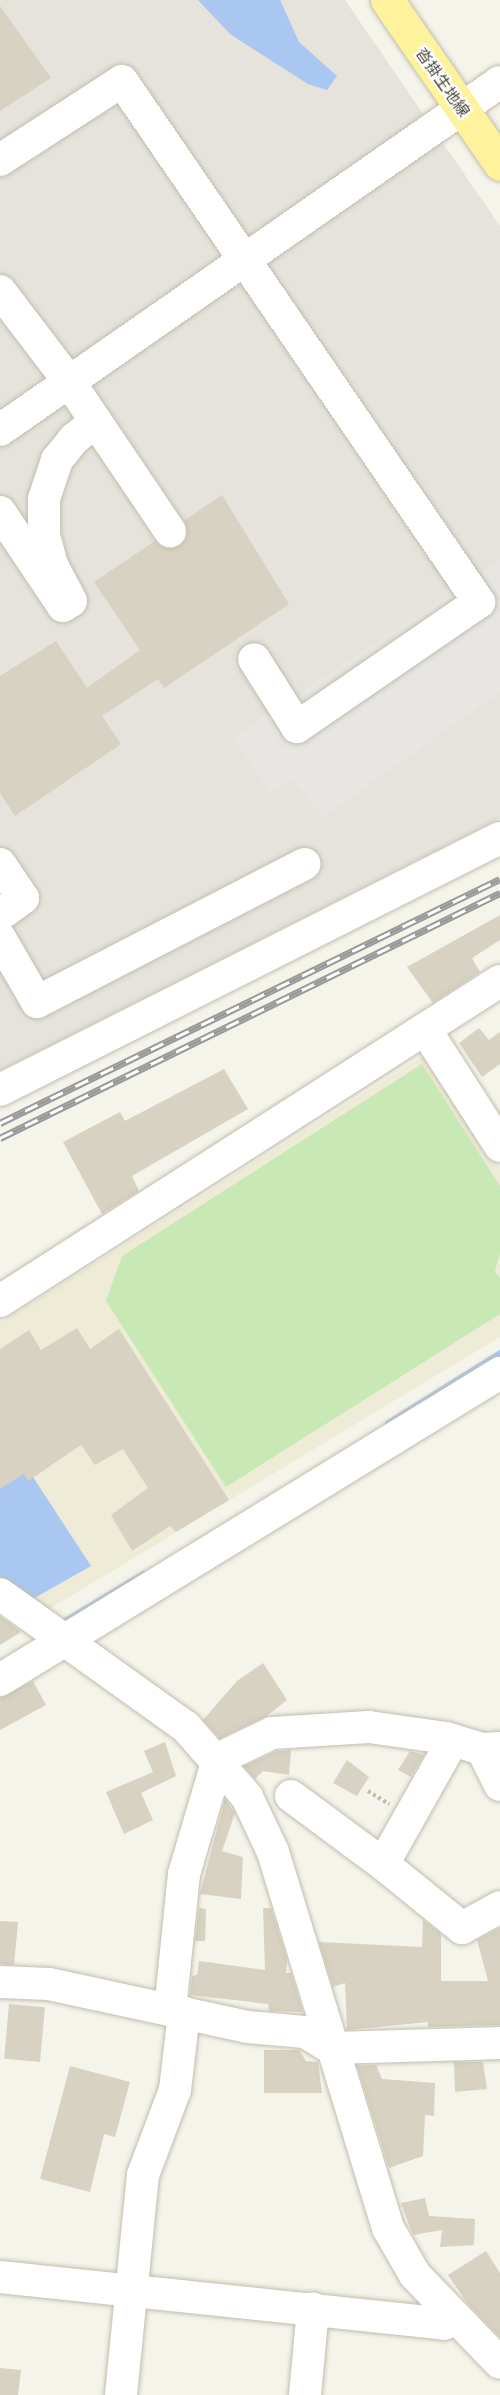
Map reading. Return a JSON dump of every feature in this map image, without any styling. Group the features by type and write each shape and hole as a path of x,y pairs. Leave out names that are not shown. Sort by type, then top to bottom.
{"main road":[{"name":"沓掛生地線","path":"387,0 500,164"}],"street":[{"path":"0,160 122,81 479,602 297,727 254,659"},
{"path":"0,430 500,82"},
{"path":"0,291 70,383 170,531"},
{"path":"0,512 63,606 71,601 52,565 44,535 44,499 57,460 74,439 96,421"},
{"path":"0,1090 500,838"},
{"path":"0,864 23,898 0,915"},
{"path":"0,938 37,1002 304,864"},
{"path":"0,1301 500,981"},
{"path":"425,1029 500,1146"},
{"path":"0,1680 500,1373"},
{"path":"0,1594 186,1726 218,1759 247,1797 273,1852 388,2228 415,2275 500,2363"},
{"path":"121,2395 143,2175 175,2090 184,1874 218,1759 272,1733 369,1727 478,1746"},
{"path":"478,1746 500,1785"},
{"path":"383,1864 478,1746"},
{"path":"291,1796 383,1864 462,1928 500,1907"},
{"path":"0,1982 49,1984 248,2026 304,2032 333,2048 500,2043"},
{"path":"0,2277 132,2292 313,2308 444,2324 456,2318"},
{"path":"305,2395 313,2308"}],"shaded area":[{"path":"0,0 345,0 500,226 500,818 0,1071"},
{"path":"500,560 500,692 323,817 292,779 271,793 232,738"},
{"path":"426,1054 500,1169 500,1337 44,1612 0,1579 0,1323"}],"green space":[{"path":"422,1064 500,1186 500,1253 495,1271 500,1278 500,1314 226,1487 106,1301 122,1256"}],"water":[{"path":"198,0 280,0 299,42 337,76 327,90 308,84 230,34"},
{"path":"4,1441 28,1480 33,1477 91,1566 31,1600 0,1578 0,1444"}],"building":[{"path":"0,6 51,78 0,111"},
{"path":"222,495 289,604 164,688 158,679 102,716 121,744 15,816 0,793 0,676 56,641 87,688 140,650 94,582 155,541 163,547 180,546 186,538 185,520"},
{"path":"500,915 500,940 472,958 480,972 433,1003 407,967"},
{"path":"479,1028 489,1040 500,1032 500,1064 482,1077 459,1043"},
{"path":"224,1069 248,1109 132,1176 139,1191 102,1214 63,1142 120,1112 125,1121"},
{"path":"77,1328 90,1349 119,1329 229,1500 176,1532 170,1526 132,1551 111,1515 148,1488 123,1449 95,1465 81,1445 28,1481 24,1474 0,1489 0,1349 29,1330 41,1350"},
{"path":"0,1616 21,1632 0,1645"},
{"path":"263,1663 287,1700 267,1716 220,1738 203,1720 237,1681"},
{"path":"33,1681 46,1705 0,1730 0,1698"},
{"path":"165,1742 176,1776 141,1793 153,1820 124,1834 106,1792 153,1772 144,1751"},
{"path":"291,1750 289,1775 263,1771 255,1779 244,1766 277,1751"},
{"path":"410,1751 424,1755 411,1777 398,1770"},
{"path":"347,1760 369,1777 357,1796 333,1783"},
{"path":"225,1799 235,1813 222,1851 243,1857 241,1899 200,1894"},
{"path":"199,1908 206,1909 205,1941 195,1941"},
{"path":"263,1908 271,1908 287,1959 286,1973 291,1973 303,2012 269,2011 268,2004 190,1995 192,1976 197,1975 199,1961 265,1970"},
{"path":"423,1920 441,1934 441,1981 488,1981 477,1940 500,1928 500,2025 428,2027 428,2022 347,2030 345,1983 333,1987 319,1942 422,1947"},
{"path":"0,1921 18,1922 14,1965 0,1964"},
{"path":"9,2004 45,2007 40,2062 4,2059"},
{"path":"264,2050 299,2050 306,2061 318,2062 322,2093 264,2093"},
{"path":"454,2062 483,2062 487,2089 455,2092"},
{"path":"376,2065 382,2079 435,2083 434,2116 425,2115 423,2156 389,2168 357,2066"},
{"path":"70,2066 130,2082 115,2137 104,2134 90,2192 40,2179"},
{"path":"425,2198 429,2216 475,2219 474,2245 440,2247 442,2230 413,2235 401,2203"},
{"path":"486,2251 500,2273 500,2337 468,2304 448,2275"},
{"path":"0,2368 21,2370 18,2395 0,2395"}],"waterway":[{"path":"388,1423 500,1353"},
{"path":"58,1625 143,1574"}],"railway":[{"path":"0,1123 500,879"},
{"path":"0,1138 500,893"}]}
